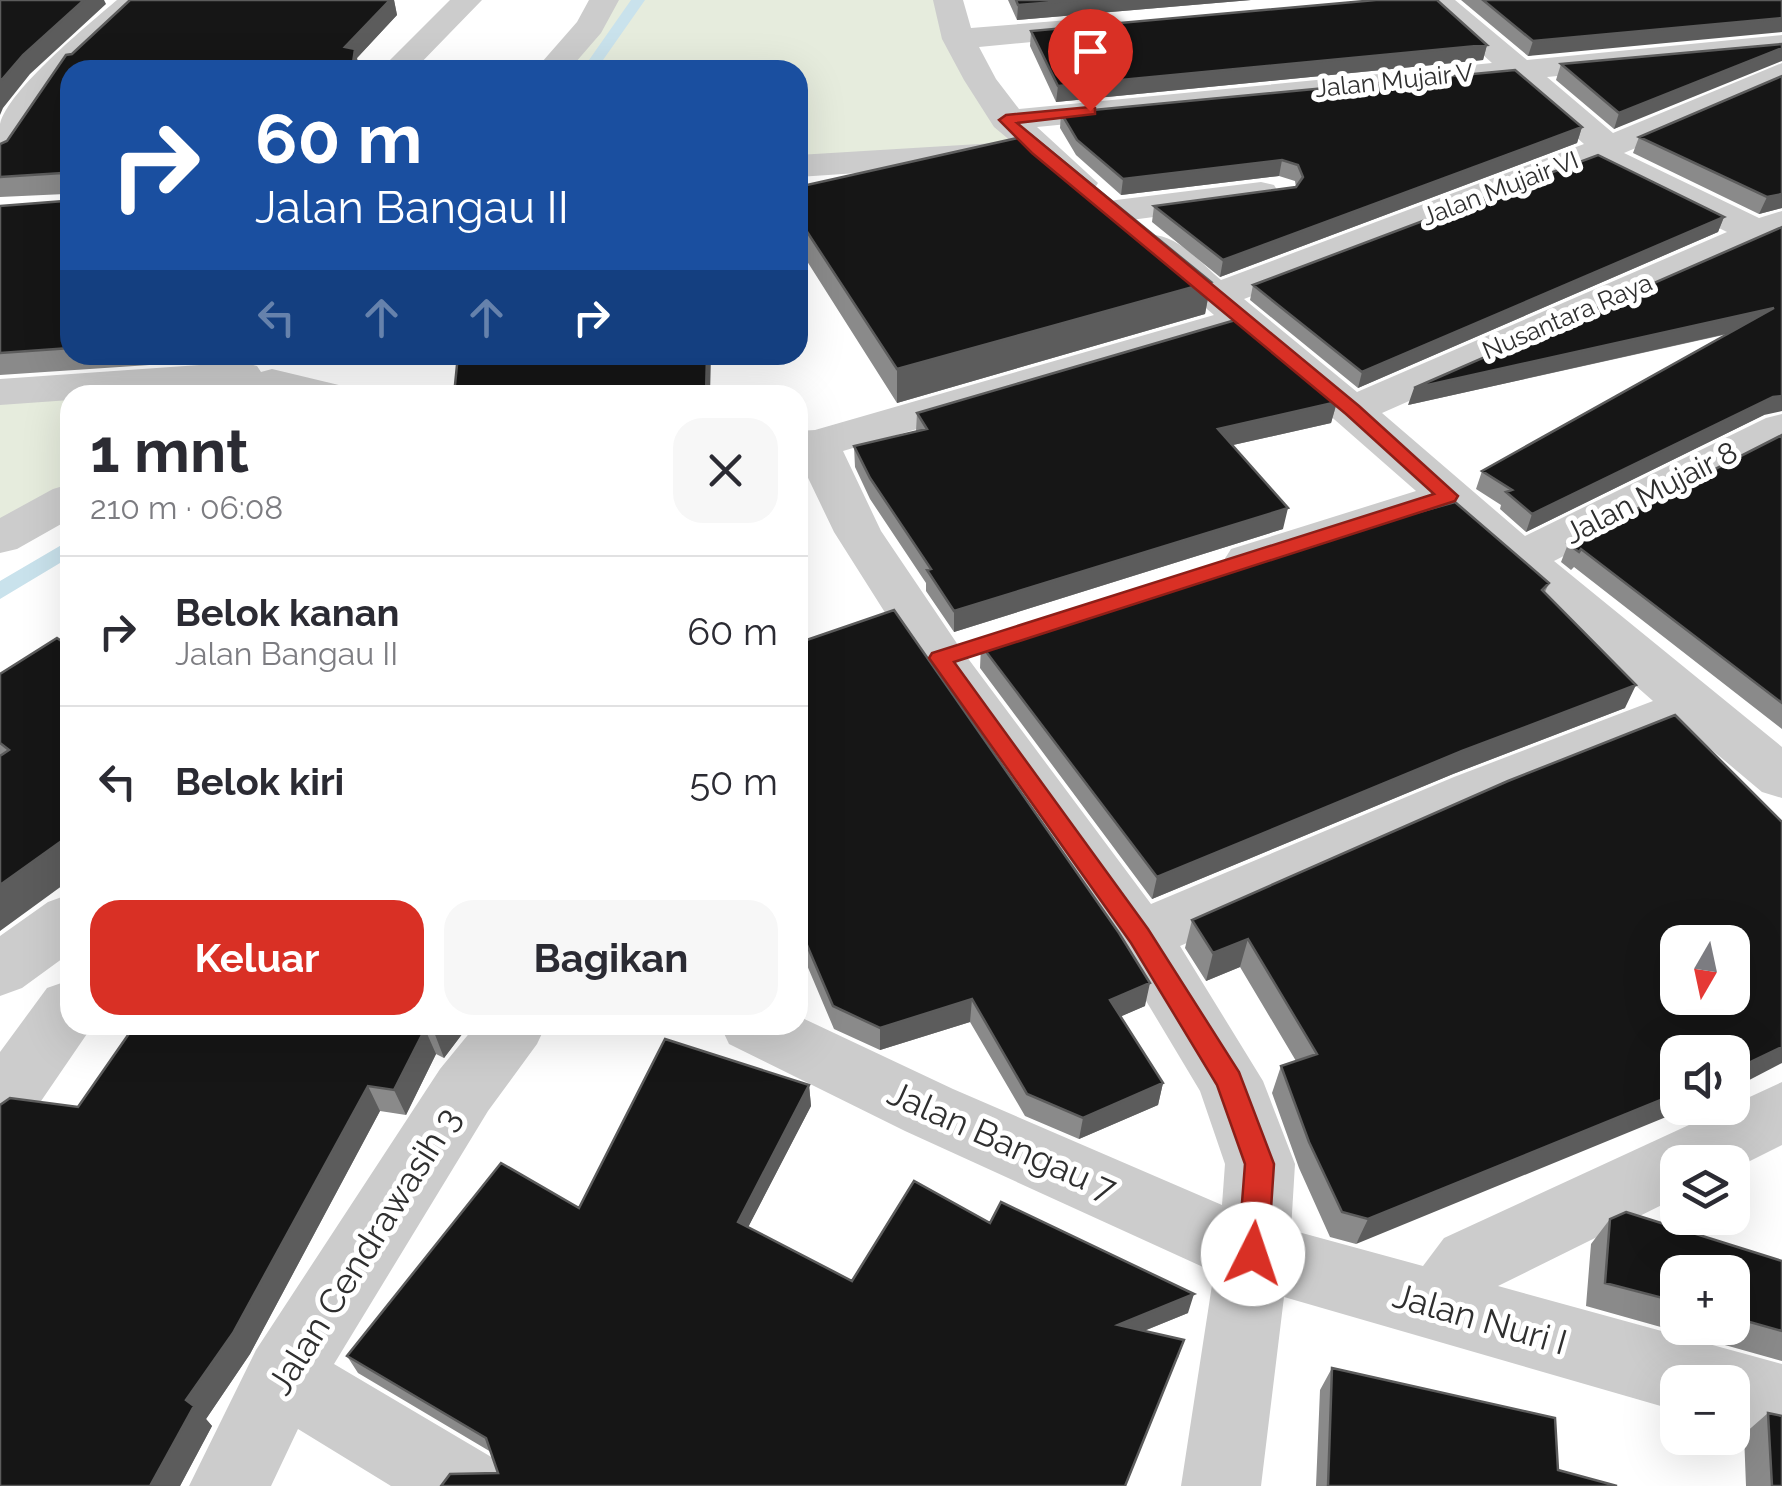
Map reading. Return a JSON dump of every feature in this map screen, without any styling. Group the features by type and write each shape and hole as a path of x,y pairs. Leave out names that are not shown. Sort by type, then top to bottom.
{"street":[{"path":"67,60 135,0"},
{"path":"406,60 466,0"},
{"path":"560,60 590,26 604,0"},
{"path":"948,0 958,39 1022,135 1352,410 1519,560 1693,706 1772,754"},
{"path":"1437,0 1601,150 1760,240"},
{"path":"958,39 1128,24"},
{"name":"Jalan Mujair V","path":"808,165 1514,68 1782,44"},
{"path":"0,152 35,92 60,66"},
{"name":"Jalan Mujair VI","path":"808,444 1228,308 1782,73"},
{"path":"1116,211 1279,191"},
{"name":"Nusantara Raya","path":"1352,410 1760,240"},
{"path":"116,385 248,377 284,385"},
{"path":"0,392 60,388"},
{"name":"Jalan Mujair 8","path":"1519,560 1782,426"},
{"path":"808,446 858,532 958,652 1230,1080 1260,1164 1253,1254 1220,1486"},
{"path":"1200,576 1448,496"},
{"path":"0,538 60,505"},
{"path":"1140,936 1474,792 1693,706"},
{"path":"0,970 60,926"},
{"path":"0,1106 60,1021"},
{"name":"Jalan Cendrawasih 3","path":"228,1486 283,1377 464,1090 506,1035"},
{"name":"Jalan Bangau 7","path":"773,1035 929,1110 1253,1254"},
{"path":"1438,1307 1470,1263 1782,1112"},
{"name":"Jalan Nuri I","path":"1253,1254 1660,1369"},
{"path":"283,1377 465,1486"},
{"path":"1750,1394 1782,1403"}],"green space":[{"path":"604,0 948,0 1037,150 808,165 808,60 559,60"},
{"path":"242,375 228,385 100,385"},
{"path":"60,388 60,505 0,538 0,392"}],"building":[{"path":"0,0 84,0 23,55 0,82"},
{"path":"130,0 390,0 345,47 355,49 353,60 63,60"},
{"path":"1016,0 1080,0 1018,5"},
{"path":"1376,0 1437,0 1487,45 1058,86 1031,31"},
{"path":"1483,0 1782,0 1782,18 1533,41"},
{"path":"1782,44 1782,48 1619,113 1561,64"},
{"path":"60,64 60,173 0,177 0,144 7,141"},
{"path":"1515,70 1582,127 1223,260 1154,206 1296,187 1303,177 1298,165 1282,160 1123,179 1077,140 1061,113"},
{"path":"1782,76 1782,194 1767,197 1639,137"},
{"path":"1031,135 1211,282 897,369 808,233 808,185"},
{"path":"1598,155 1724,217 1362,372 1253,285"},
{"path":"60,201 60,349 0,353 0,206"},
{"path":"1782,227 1782,396 1532,514 1506,492 1512,490 1482,471 1774,308 1414,388"},
{"path":"1239,319 1337,402 1218,429 1288,508 954,611 854,446 927,429 917,413"},
{"path":"457,365 707,365 706,385 455,385"},
{"path":"1782,435 1782,703 1581,549 1579,552 1568,544"},
{"path":"1455,502 1549,583 1542,590 1636,685 1462,751 1157,877 981,645 1316,538"},
{"path":"894,610 1150,983 1110,1000 1163,1083 1083,1118 1027,1094 972,999 880,1028 833,1006 808,947 808,640"},
{"path":"57,638 60,640 60,842 0,885 0,756 9,750 0,743 0,674"},
{"path":"1675,715 1782,822 1782,1047 1750,1062 1750,1035 1660,1035 1660,1100 1368,1219 1342,1212 1309,1142 1281,1066 1317,1054 1248,939 1213,953 1192,920 1508,781"},
{"path":"128,1035 422,1035 394,1090 368,1086 233,1333 186,1400 194,1406 150,1486 0,1486 0,1105 10,1098 78,1107"},
{"path":"665,1039 809,1085 738,1222 852,1281 914,1181 990,1223 1001,1202 1194,1294 1118,1325 1184,1340 1125,1486 441,1486 450,1474 498,1473 486,1438 347,1356 501,1163 579,1208"},
{"path":"1626,1212 1660,1223 1660,1235 1699,1235 1782,1261 1782,1331 1750,1322 1750,1255 1660,1255 1660,1297 1605,1283 1610,1219"},
{"path":"1332,1368 1555,1418 1558,1470 1617,1486 1328,1486"},
{"path":"1768,1413 1782,1416 1782,1486 1772,1486"}],"waterway":[{"path":"596,60 638,0"},
{"path":"0,591 60,553"}],"route":[{"path":"1090,111 1006,120 1037,150 1116,211 1352,410 1448,496 940,658 1140,936 1230,1080 1260,1164 1253,1254"}]}
